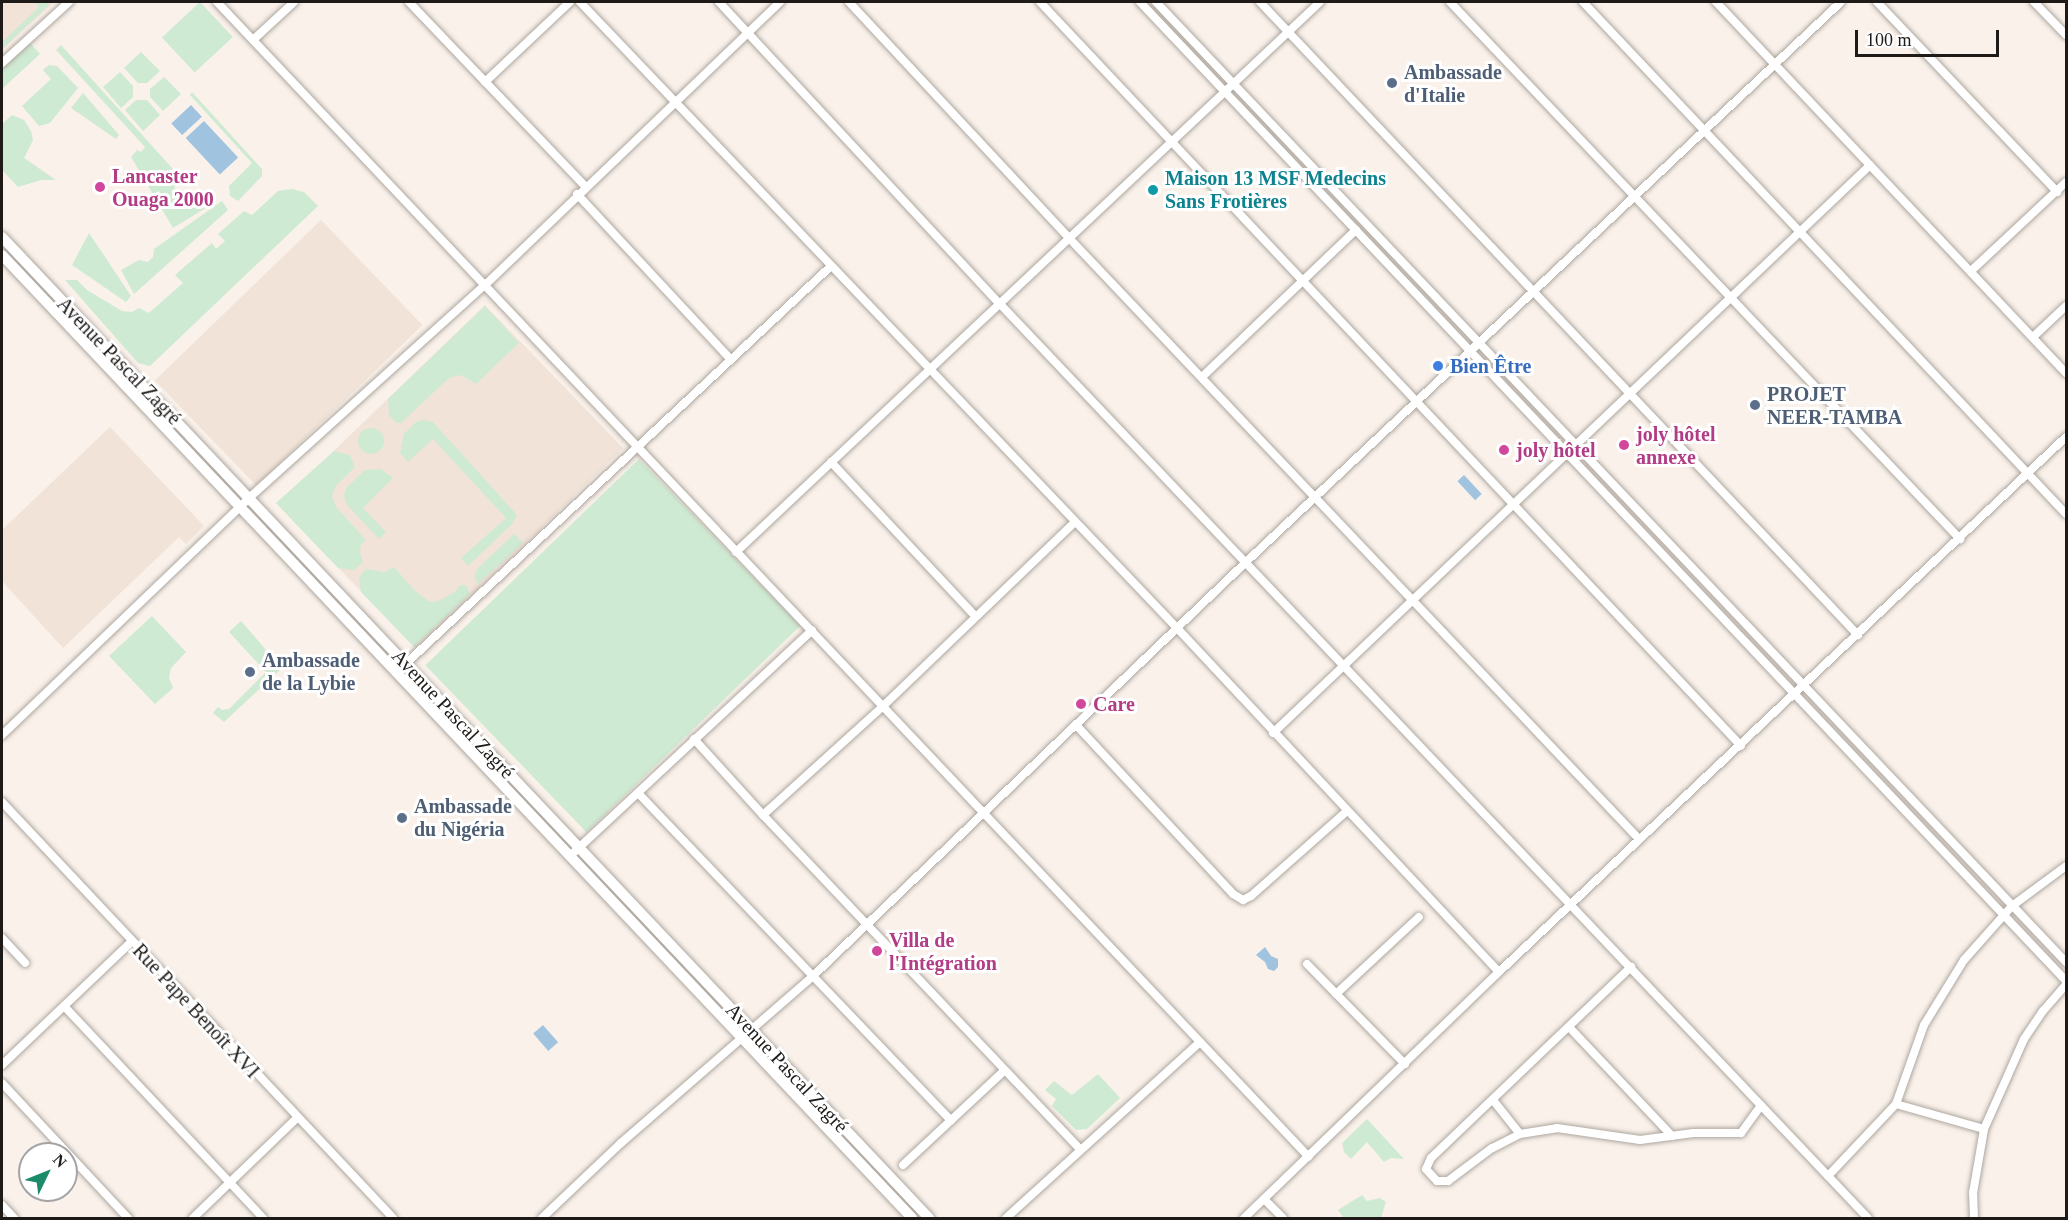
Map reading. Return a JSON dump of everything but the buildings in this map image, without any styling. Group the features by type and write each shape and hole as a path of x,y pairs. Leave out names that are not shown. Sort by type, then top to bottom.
{"main road":[{"name":"Avenue Pascal Zagré","path":"2,237 929,1218"},
{"name":"Avenue Pascal Zagré","path":"2,255 912,1218"}],"street":[{"path":"217,2 1309,1157"},
{"path":"254,40 294,2"},
{"path":"409,2 585,186"},
{"path":"485,82 570,2"},
{"path":"580,2 1074,523 1177,628 1346,812 1499,972"},
{"path":"719,2 1000,304 1868,1218"},
{"path":"2,735 249,498 485,285 674,100 780,2"},
{"path":"849,2 1069,238 1316,496 1412,601 1639,840"},
{"path":"1040,2 1741,746"},
{"path":"1140,2 2067,983 2043,1011 2024,1039 2010,1064 1984,1129 1973,1193 1974,1218"},
{"path":"1155,2 2067,963"},
{"path":"1260,2 1858,635"},
{"path":"736,552 1320,2"},
{"path":"1450,2 1960,539"},
{"path":"1583,2 1707,129 2067,514"},
{"path":"1716,2 2067,373"},
{"path":"542,1218 621,1143 813,976 1077,726 1245,562 1840,2"},
{"path":"1876,2 2057,192"},
{"path":"2034,2 2067,35"},
{"path":"2,63 66,3"},
{"path":"1273,733 1870,165"},
{"path":"1971,271 2067,182"},
{"path":"577,194 731,360"},
{"path":"1202,377 1301,280 1356,230"},
{"path":"397,672 831,266"},
{"path":"2033,337 2067,306"},
{"path":"1244,1218 1499,972 2067,437"},
{"path":"831,462 976,617"},
{"path":"763,815 882,707 1074,523"},
{"path":"570,856 812,630"},
{"path":"1077,726 1233,894 1243,900 1251,896 1346,812"},
{"path":"694,739 763,815 1080,1149"},
{"path":"1885,789 1894,781"},
{"path":"638,793 951,1121"},
{"name":"Rue Pape Benoît XVI","path":"2,802 131,942 393,1218"},
{"path":"1928,834 1936,826"},
{"path":"1828,1176 1896,1104 1924,1025 1964,960 2012,906 2067,866"},
{"path":"1336,993 1419,917"},
{"path":"2,938 25,963"},
{"path":"2,1065 131,942"},
{"path":"1308,964 1405,1064"},
{"path":"1631,967 1431,1158 1426,1165 1428,1173 1437,1181 1448,1181 1492,1148 1520,1134 1557,1128 1640,1140 1741,1133 1761,1105"},
{"path":"63,1006 263,1218"},
{"path":"1569,1027 1672,1136"},
{"path":"1006,1218 1200,1042"},
{"path":"903,1165 1005,1070"},
{"path":"2,1083 128,1218"},
{"path":"1493,1100 1520,1134"},
{"path":"1896,1104 1984,1129"},
{"path":"193,1218 297,1118"},
{"path":"1264,1199 1283,1218"},
{"path":"2,1205 14,1218"}],"shaded area":[{"path":"2,2 51,2 53,3 2,50"},
{"path":"321,220 422,325 256,485 155,380"},
{"path":"485,305 623,448 416,648 278,505"},
{"path":"110,427 204,526 186,544 179,537 63,648 2,581 2,530"}],"green space":[{"path":"35,2 47,2 49,5 2,49 2,42 39,7"},
{"path":"200,2 233,37 195,73 162,37"},
{"path":"30,43 40,54 2,89 2,69"},
{"path":"61,45 172,168 175,191 182,200 194,205 205,205 213,200 214,203 173,228 131,157 137,150 141,152 145,147 56,50"},
{"path":"141,52 160,71 147,83 138,83 124,68"},
{"path":"49,65 57,66 78,88 50,123 39,126 22,106 51,79 43,70"},
{"path":"120,72 133,86 133,97 121,108 103,87"},
{"path":"164,77 181,94 163,111 150,97 150,89"},
{"path":"192,92 262,169 262,176 238,201 230,196 229,186 252,163 190,95"},
{"path":"83,93 119,135 116,139 71,108"},
{"path":"136,100 147,100 160,115 143,131 125,110"},
{"path":"12,115 24,120 31,131 33,140 24,158 56,180 41,180 18,187 2,170 2,124"},
{"path":"292,189 304,192 318,206 150,366 138,363 65,280 77,280 87,290 122,311 132,312 139,308 149,313 183,283 175,275 212,243 216,249 225,241 218,234 244,211 252,215 278,191"},
{"path":"222,201 228,210 134,294 121,270 139,260 148,262 153,257 154,249"},
{"path":"89,233 131,296 126,302 72,265"},
{"path":"485,306 519,343 476,384 461,375 449,378 401,423 396,423 389,415 388,399"},
{"path":"424,420 433,422 517,515 512,524 468,566 461,558 506,518 433,439 408,462 400,453 404,434 416,422"},
{"path":"371,428 380,432 384,441 380,450 371,454 362,450 358,441 362,432"},
{"path":"334,451 350,455 355,467 335,487 332,497 336,507 366,540 361,544 360,553 363,562 354,570 338,568 276,503"},
{"path":"639,459 800,626 587,832 425,665"},
{"path":"381,469 393,478 363,508 386,532 379,539 347,505 344,496 346,488 365,470"},
{"path":"514,534 523,543 478,584 474,576 479,567"},
{"path":"394,567 415,591 430,602 438,601 455,592 460,585 466,585 470,594 414,647 361,592 359,577 366,569 384,572"},
{"path":"152,616 186,652 171,668 169,678 173,688 155,704 109,656"},
{"path":"241,621 282,668 224,722 213,713 218,707 222,710 229,709 266,672 229,632"},
{"path":"1098,1074 1120,1098 1087,1129 1076,1130 1052,1106 1056,1099 1045,1090 1054,1081 1072,1095"},
{"path":"1367,1119 1404,1159 1391,1158 1384,1162 1367,1142 1351,1159 1344,1152 1342,1143"},
{"path":"1362,1195 1367,1201 1380,1198 1386,1202 1381,1218 1344,1218 1338,1210"}],"water":[{"path":"191,105 202,117 182,135 171,123"},
{"path":"204,121 238,158 220,175 186,138"},
{"path":"1464,475 1482,494 1475,500 1457,481"},
{"path":"1265,947 1271,956 1278,959 1278,967 1274,971 1268,969 1265,962 1256,955"},
{"path":"543,1025 558,1042 548,1051 533,1034"}],"place":[{"name":"Ambassade d'Italie","path":"1392,83"},
{"name":"Lancaster Ouaga 2000","path":"100,187"},
{"name":"Maison 13 MSF Medecins Sans Frotières","path":"1153,190"},
{"name":"Bien Être","path":"1438,366"},
{"name":"PROJET NEER-TAMBA","path":"1755,405"},
{"name":"joly hôtel annexe","path":"1624,445"},
{"name":"joly hôtel","path":"1504,450"},
{"name":"Ambassade de la Lybie","path":"250,672"},
{"name":"Care","path":"1081,704"},
{"name":"Ambassade du Nigéria","path":"402,818"},
{"name":"Villa de l'Intégration","path":"877,951"}]}
